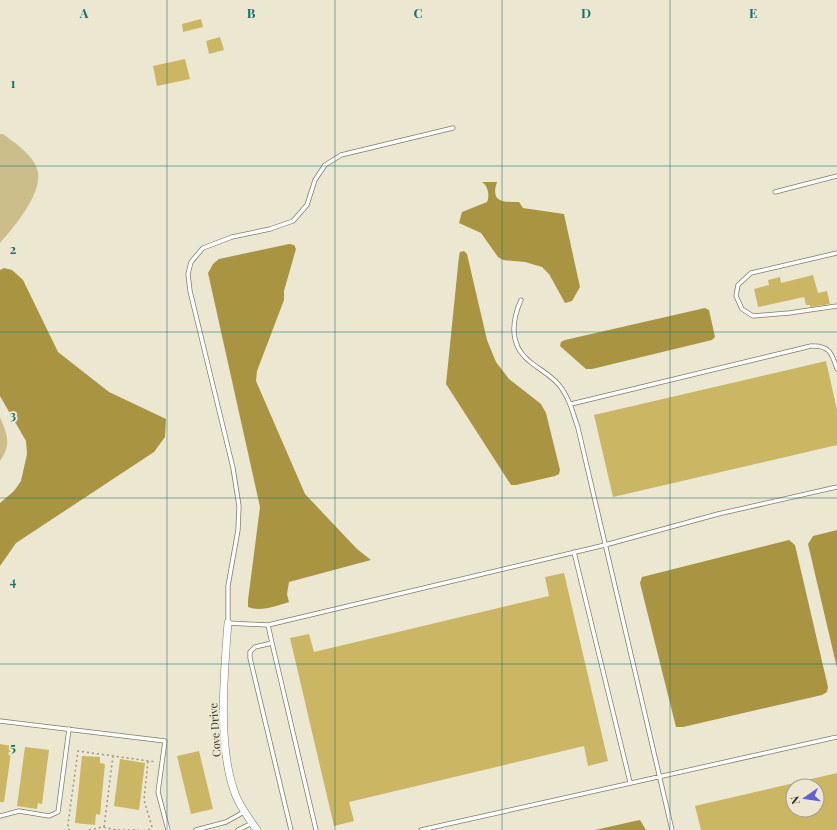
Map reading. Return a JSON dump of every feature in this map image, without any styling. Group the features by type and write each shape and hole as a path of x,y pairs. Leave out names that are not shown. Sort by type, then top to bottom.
{"street":[{"name":"Cove Drive","path":"228,623 223,684 226,742 232,781 236,796 244,812 257,830"}],"lane":[{"path":"453,128 341,155 325,165 315,180 307,205 292,221 270,229 232,236 203,248 191,262 188,274 190,291 233,468 239,506 238,530 228,586 228,623 268,625 605,545 718,514 837,487"},
{"path":"775,192 837,176"},
{"path":"837,253 751,273 738,285 736,296 742,309 753,316 837,306"},
{"path":"521,300 513,323 515,342 526,359 559,385 571,404 672,830"},
{"path":"571,404 811,346 820,346 828,350 837,369"},
{"path":"574,552 630,782"},
{"path":"268,625 316,830"},
{"path":"272,643 255,647 250,652 250,658 291,830"},
{"path":"0,721 164,741 158,792 168,830"},
{"path":"0,816 19,811 49,816 58,812 69,729"},
{"path":"421,830 660,775 837,737"},
{"path":"196,830 226,822 244,812"},
{"path":"238,830 252,824"}],"path":[{"path":"70,830 68,829 68,824 78,751 162,763"},
{"path":"102,828 113,756"},
{"path":"148,760 144,800 152,827 148,830"},
{"path":"89,830 102,828 139,830"}],"shaded area":[{"path":"0,134 3,134 18,145 32,159 37,169 38,178 37,188 27,208 0,243"},
{"path":"482,182 497,182 495,194 500,200 519,202 523,208 564,214 580,287 572,301 565,303 549,274 542,267 525,262 503,260 498,257 481,233 459,223 462,212 487,202 488,191"},
{"path":"289,244 294,245 296,249 284,291 284,300 257,371 256,381 305,494 357,549 371,560 289,582 287,594 289,602 268,608 258,609 248,607 248,600 260,507 208,273 213,264 219,259"},
{"path":"464,251 467,254 487,340 496,362 509,379 541,404 546,413 560,470 559,474 555,476 511,485 446,384 459,256 460,252"},
{"path":"4,268 12,270 23,280 58,352 109,392 166,419 165,437 154,452 16,543 0,566 0,503 14,491 21,481 27,454 26,441 0,396 0,270"},
{"path":"705,308 709,310 715,337 712,340 592,369 586,369 560,346 561,342 565,340"},
{"path":"0,417 5,429 7,444 4,455 0,461"},
{"path":"837,530 837,668 808,544 813,536"},
{"path":"789,540 795,545 828,687 827,692 822,695 683,727 676,727 640,583 642,577"},
{"path":"640,820 646,830 595,830 635,821"}],"building":[{"path":"201,19 203,27 183,32 182,24"},
{"path":"220,37 224,50 209,54 206,41"},
{"path":"185,59 190,79 157,86 153,66"},
{"path":"813,275 818,293 827,291 830,304 810,307 810,305 806,305 804,297 758,307 754,289 769,285 768,280 780,277 781,283"},
{"path":"826,361 837,410 837,445 613,497 594,415"},
{"path":"564,573 608,761 588,766 584,746 349,802 354,821 334,826 290,638 309,634 314,652 549,596 545,577"},
{"path":"0,744 12,746 4,802 0,802"},
{"path":"25,747 49,750 42,804 38,803 37,809 17,806"},
{"path":"199,751 213,809 191,814 177,756"},
{"path":"82,756 100,757 100,763 105,764 100,815 96,814 95,825 75,823"},
{"path":"120,759 145,763 139,810 114,806"},
{"path":"837,773 837,830 701,830 695,806 785,785 785,818 825,818 825,778 815,778"}]}
